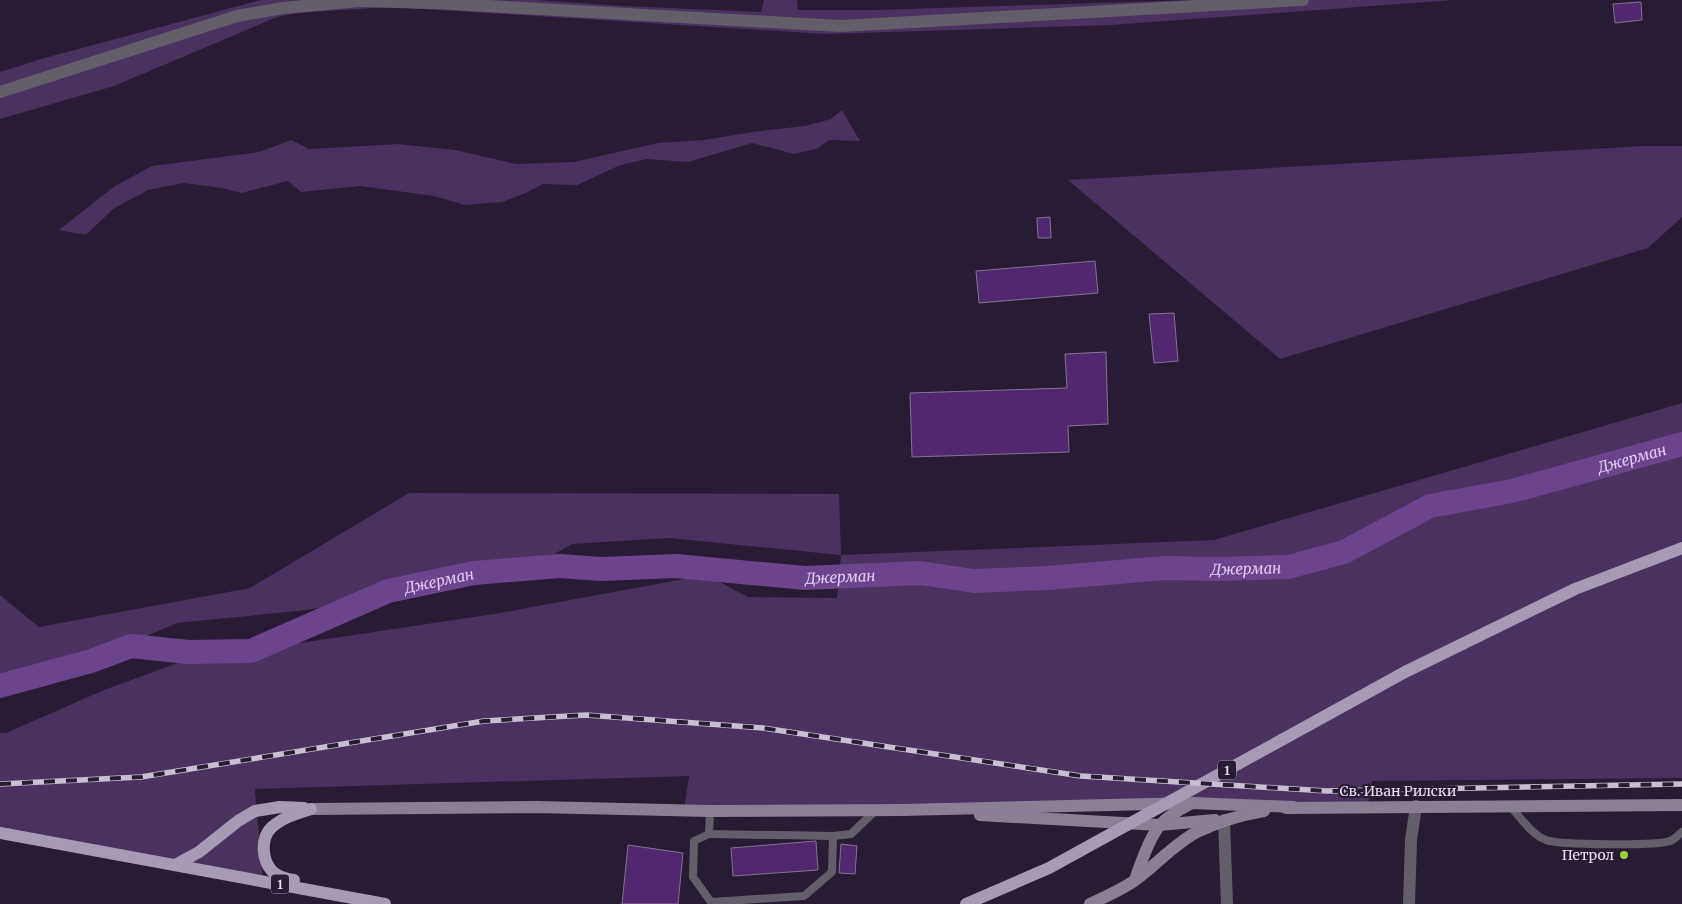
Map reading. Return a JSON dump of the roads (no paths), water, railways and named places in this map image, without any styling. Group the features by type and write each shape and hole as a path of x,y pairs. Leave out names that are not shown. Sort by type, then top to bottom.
{"main road":[{"name":"1","path":"966,904 1049,868 1405,672 1575,588 1682,548"},
{"path":"174,865 199,852 238,820 255,811 280,807 312,809"},
{"path":"312,809 292,815 270,828 263,850 267,863 273,872 282,878 391,904"},
{"name":"1","path":"0,833 385,904"}],"street":[{"path":"0,92 237,16 283,8 359,1 435,3 841,26 1303,0"},
{"path":"312,809 537,807 710,811 903,810 1192,803 1293,807"},
{"path":"1135,880 1144,855 1159,825 1174,813 1192,803"},
{"name":"Св. Иван Рилски","path":"1090,904 1135,880 1180,843 1194,834 1224,820 1254,813 1293,807 1682,805"},
{"path":"1409,904 1411,840 1416,806"},
{"path":"903,810 1159,825 1224,820 1227,904"}],"lane":[{"path":"1510,806 1532,830 1546,840 1581,843 1652,844 1671,841 1682,832"},
{"path":"833,836 832,872 804,896 711,902 693,877 694,841 709,834 833,836 851,834 876,810"},
{"path":"709,834 710,811"}],"waterway":[{"name":"Джерман","path":"0,686 91,661 131,646 188,652 251,651 388,591 474,573 560,566 601,569 676,566 805,578 920,573 974,581 1048,578 1165,568 1288,567 1344,552 1430,506 1512,491 1682,444"}],"railway":[{"path":"0,784 141,777 484,721 586,715 763,728 1081,776 1327,791 1682,784"}],"place":[{"name":"Петрол","path":"1624,855"}]}
